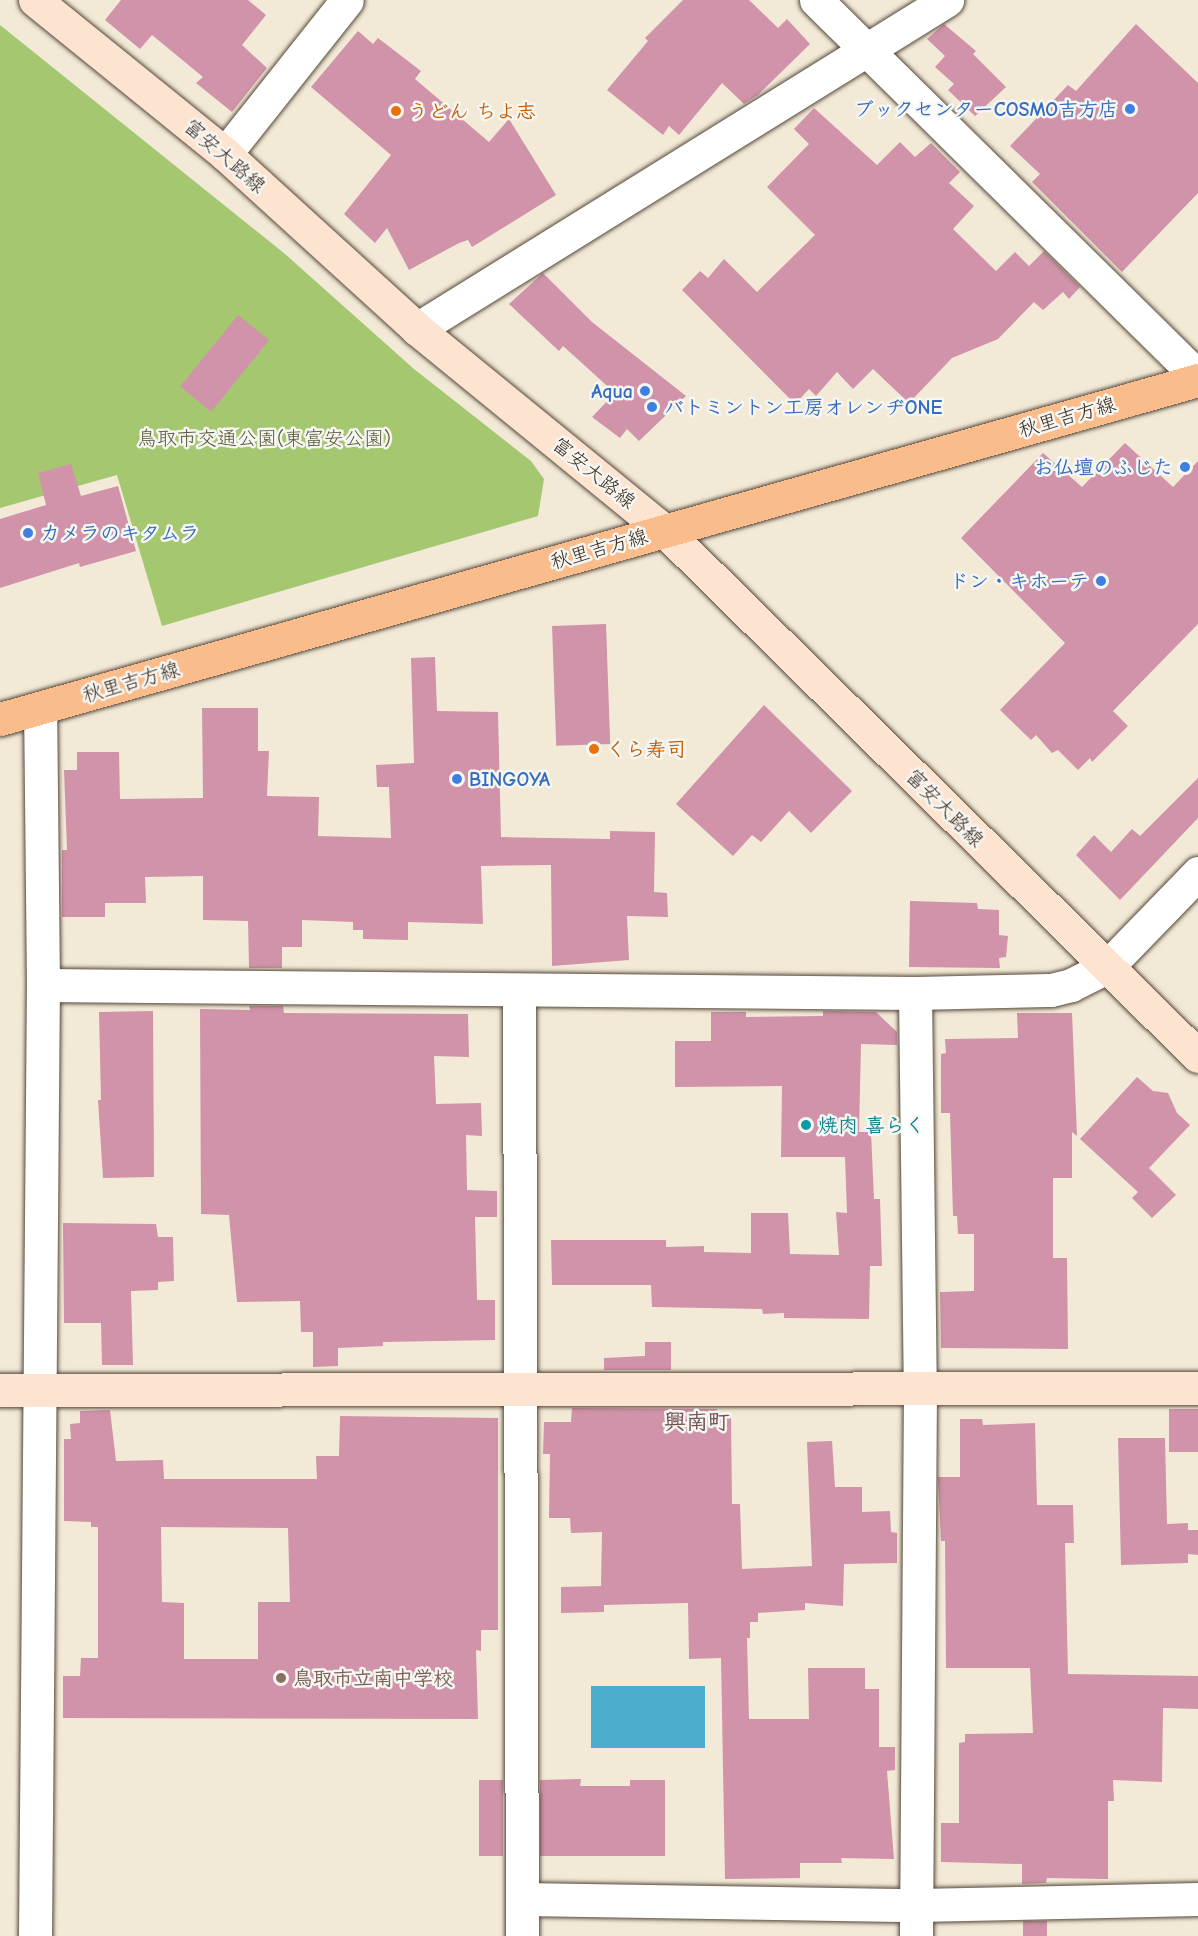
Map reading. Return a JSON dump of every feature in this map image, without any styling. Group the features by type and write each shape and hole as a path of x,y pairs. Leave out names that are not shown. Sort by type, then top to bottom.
{"main road":[{"name":"秋里吉方線","path":"0,719 1198,379"}],"street":[{"name":"富安大路線","path":"35,0 225,154 417,329 664,531 1198,1056"},
{"path":"225,154 347,0"},
{"path":"816,0 1198,379"},
{"path":"417,329 947,0"},
{"path":"35,1936 43,985 40,708"},
{"path":"43,985 915,993 1051,990 1071,986 1107,968 1198,873"},
{"path":"519,991 522,1936"},
{"path":"915,993 920,1389 916,1921"},
{"path":"0,1390 1198,1388"},
{"path":"522,1899 916,1921 1198,1899"}],"green space":[{"name":"鳥取市交通公園(東富安公園)","path":"0,25 285,254 414,369 531,461 544,479 538,516 162,626 117,475 0,508"}],"water":[{"path":"591,1686 705,1686 705,1748 591,1748"}],"building":[{"path":"121,0 248,0 266,15 242,45 267,68 232,112 196,83 203,77 152,35 140,49 105,20"},
{"path":"683,0 749,0 778,28 787,19 810,44 758,95 744,104 722,83 679,135 669,126 663,135 607,90 648,41 645,38"},
{"path":"944,24 976,51 973,54 1006,87 975,116 948,90 954,84 935,67 945,56 927,39"},
{"path":"1136,24 1198,83 1198,193 1122,272 1032,182 1040,174 1010,146 1068,85 1076,91"},
{"path":"358,31 373,44 378,38 421,71 415,79 489,142 509,119 556,195 472,247 468,240 459,243 409,270 387,228 375,243 344,214 391,155 311,87"},
{"path":"814,108 877,165 900,142 915,157 931,143 960,172 949,183 974,206 953,229 996,271 1015,252 1029,266 1044,251 1080,287 1069,299 1063,292 1043,310 1034,302 998,339 952,358 909,403 873,369 853,389 837,372 816,396 809,389 795,404 682,290 700,271 708,278 724,259 757,292 815,235 767,187 809,144 794,129"},
{"path":"543,273 592,322 686,396 639,441 627,429 620,438 592,417 615,393 563,346 559,351 509,304"},
{"path":"238,315 269,340 211,412 180,386"},
{"name":"ドン・キホーテ","path":"1125,443 1173,487 1198,461 1198,624 1113,711 1128,726 1092,762 1090,758 1078,770 1058,750 1052,753 1036,735 1031,740 1000,710 1065,643 961,538 1043,453 1082,487"},
{"path":"71,464 81,496 118,486 136,551 80,567 79,563 0,588 0,519 46,505 38,473"},
{"path":"606,624 610,744 556,746 552,626"},
{"path":"435,657 437,711 498,712 501,837 610,839 610,831 655,832 654,892 667,893 668,917 627,916 629,960 552,966 551,865 481,866 483,924 408,922 408,940 363,939 363,930 353,930 353,922 302,920 302,947 282,947 282,968 249,968 248,921 203,920 203,876 145,877 146,903 105,903 105,917 62,917 62,850 67,850 64,770 77,770 77,752 119,752 120,799 203,798 202,708 258,708 258,751 269,751 267,796 319,797 318,836 391,838 389,787 377,787 376,765 414,763 411,658"},
{"path":"764,705 852,791 811,833 789,811 761,842 752,835 733,856 676,804"},
{"path":"1198,778 1198,818 1120,900 1076,855 1094,835 1111,852 1132,829 1140,836"},
{"path":"910,901 977,903 978,909 999,910 999,935 1008,936 1006,957 999,958 1000,968 909,967"},
{"path":"249,1006 283,1006 284,1013 468,1014 469,1057 434,1056 436,1104 481,1103 482,1136 466,1135 467,1190 497,1191 497,1217 475,1217 477,1300 495,1300 495,1340 383,1342 383,1346 338,1348 338,1366 313,1367 313,1332 301,1332 300,1301 237,1302 229,1215 201,1214 200,1009 250,1010"},
{"path":"153,1011 154,1177 103,1178 98,1100 101,1100 99,1012"},
{"path":"823,1011 876,1012 897,1032 897,1045 861,1044 859,1132 871,1132 874,1199 880,1199 882,1266 870,1266 869,1319 784,1318 784,1313 763,1314 762,1309 652,1307 651,1285 552,1285 551,1240 666,1240 666,1247 704,1246 704,1252 751,1253 751,1213 788,1213 790,1254 839,1255 836,1212 847,1213 845,1157 781,1157 782,1086 675,1087 675,1041 711,1041 711,1012 746,1012 746,1017 823,1016"},
{"path":"1017,1013 1072,1013 1077,1136 1072,1132 1072,1178 1053,1178 1053,1258 1067,1258 1068,1349 941,1348 940,1292 974,1291 974,1234 958,1234 957,1216 953,1216 950,1113 941,1113 941,1054 946,1053 945,1039 1018,1038"},
{"path":"1137,1077 1153,1091 1168,1093 1177,1113 1190,1125 1149,1168 1176,1195 1152,1218 1132,1198 1138,1192 1080,1139"},
{"path":"63,1223 156,1224 158,1237 173,1237 174,1281 158,1282 158,1290 131,1291 133,1365 102,1365 101,1323 64,1323"},
{"path":"645,1342 671,1342 671,1370 604,1370 604,1358 645,1356"},
{"path":"572,1408 717,1409 718,1414 731,1414 732,1504 740,1504 742,1569 812,1566 807,1442 832,1441 835,1487 862,1487 862,1512 890,1511 891,1532 897,1533 897,1563 844,1564 843,1606 805,1603 805,1610 758,1613 758,1622 750,1622 750,1638 747,1638 749,1719 809,1719 808,1668 865,1668 865,1689 879,1689 879,1747 895,1747 895,1770 887,1771 894,1859 841,1858 842,1863 800,1863 800,1878 725,1879 721,1658 689,1659 688,1603 604,1605 604,1612 561,1613 561,1587 601,1586 602,1532 571,1533 570,1518 549,1518 550,1454 543,1454 544,1422 571,1422"},
{"path":"1169,1409 1198,1409 1198,1452 1169,1452"},
{"path":"110,1410 116,1461 163,1460 164,1479 317,1479 316,1456 339,1456 340,1416 498,1418 498,1630 481,1630 481,1651 476,1650 478,1719 63,1718 63,1676 80,1676 81,1658 98,1658 98,1527 91,1527 91,1522 64,1521 64,1439 71,1439 70,1424 80,1423 80,1411","holes":["161,1527 288,1528 290,1602 258,1602 258,1659 184,1659 184,1603 162,1602"]},
{"path":"960,1419 982,1419 983,1425 1035,1423 1037,1505 1073,1505 1074,1543 1065,1543 1068,1674 1198,1676 1198,1709 1163,1708 1162,1782 1113,1780 1114,1801 1108,1801 1108,1879 1047,1878 1046,1883 1022,1884 1022,1864 941,1862 941,1823 959,1823 959,1743 965,1742 965,1734 1033,1733 1030,1668 946,1668 945,1541 941,1541 938,1477 960,1477"},
{"path":"1118,1438 1165,1438 1167,1524 1188,1523 1188,1530 1198,1530 1198,1555 1188,1554 1188,1563 1121,1565"},
{"path":"581,1779 580,1786 630,1786 630,1780 665,1780 665,1856 540,1856 540,1780"},
{"path":"479,1780 503,1780 503,1856 479,1856"},
{"path":"1023,1921 1047,1921 1047,1936 1023,1936"}],"place":[{"name":"ブックセンターCOSMO吉方店","path":"1130,109"},
{"name":"うどん ちよ志","path":"396,111"},
{"name":"Aqua","path":"645,391"},
{"name":"バトミントン工房オレンヂONE","path":"652,407"},
{"name":"お仏壇のふじた","path":"1185,467"},
{"name":"カメラのキタムラ","path":"28,533"},
{"name":"ドン・キホーテ","path":"1101,581"},
{"name":"くら寿司","path":"594,749"},
{"name":"BINGOYA","path":"457,779"},
{"name":"焼肉 喜らく","path":"806,1125"},
{"name":"鳥取市立南中学校","path":"281,1678"}],"district":[{"name":"興南町","path":"697,1423"}]}
